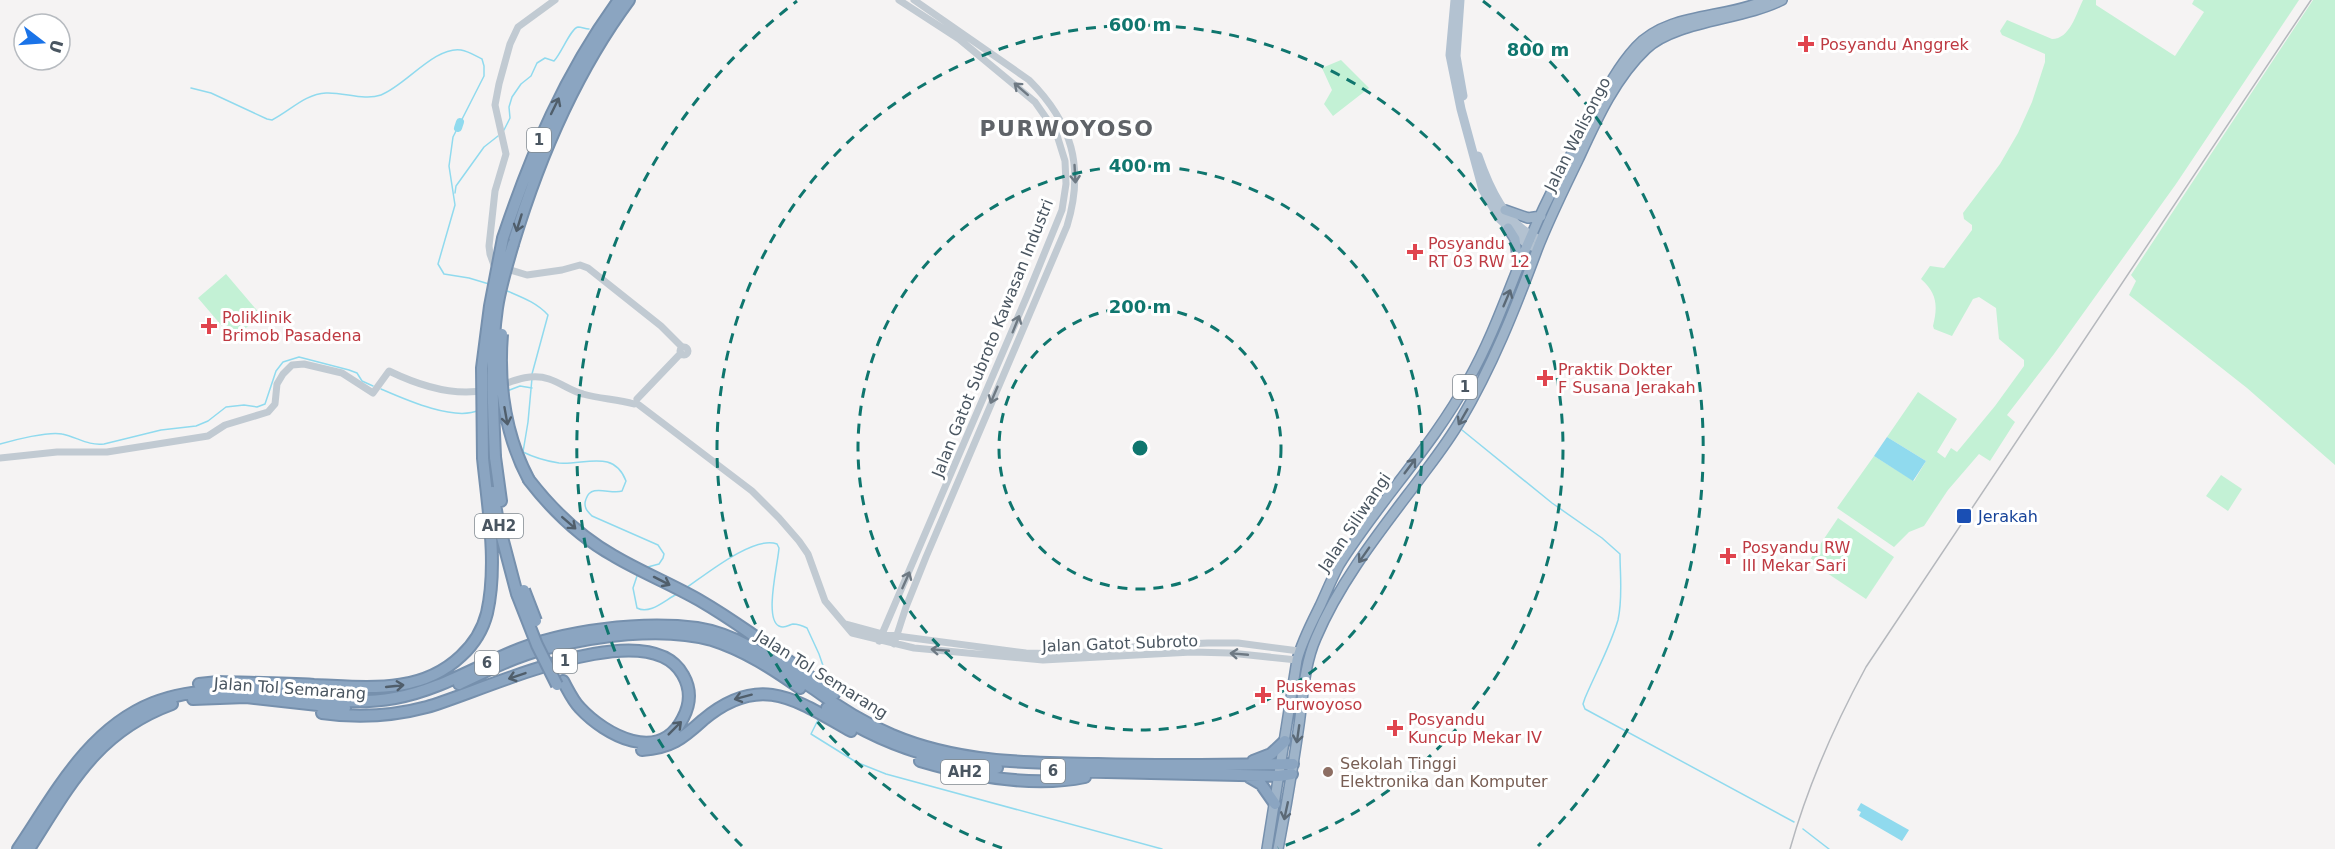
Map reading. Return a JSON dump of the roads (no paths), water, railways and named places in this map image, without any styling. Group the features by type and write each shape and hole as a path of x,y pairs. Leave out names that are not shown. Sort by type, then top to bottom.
{"highway":[{"name":"1","path":"151,703 179,690 199,684 218,682 391,687 424,680 448,667 467,650 479,634 490,597 489,458 482,368 495,274 548,144 590,51 619,0"},
{"name":"1","path":"606,24 629,0"},
{"name":"Jalan Walisongo","path":"1535,242 1540,216 1555,184 1636,46 1653,33 1679,23 1752,6 1766,0"},
{"name":"Jalan Walisongo","path":"1535,242 1614,84 1634,61 1660,38 1684,29 1758,11 1782,0"},
{"path":"1505,210 1528,218 1540,216"},
{"path":"1508,228 1515,239 1519,269"},
{"name":"1","path":"246,697 281,707 337,715 369,716 427,707 562,662 622,650 643,650 656,653 672,661 680,670 687,683 689,694 688,707 682,721 674,731 652,742 633,741 608,732 591,719 560,683 544,642 521,592 489,458 497,306 505,274 508,241"},
{"name":"Jalan Siliwangi","path":"1267,849 1298,656 1304,635 1339,566 1368,523 1432,438 1468,381 1489,340 1519,269 1535,242"},
{"name":"Jalan Siliwangi","path":"1278,849 1293,769 1309,658 1316,637 1355,569 1458,425 1474,398 1503,338 1535,242"},
{"path":"505,274 501,341 503,401 514,448 529,480 563,519 587,538 627,563 697,599 735,622 809,686"},
{"name":"Jalan Tol Semarang","path":"18,849 72,767 89,748 122,719 151,703 205,690 233,689 334,700 367,701 397,698 432,688 533,644 566,635 641,627 678,626 701,629 725,635 748,645 809,686 863,730 888,742 945,760 973,766 1021,770 1279,776 1293,769"},
{"name":"Jalan Tol Semarang","path":"28,849 79,772 96,752 127,725 152,711 176,702 205,697 246,697 367,709 397,705 434,694 517,658 544,649 613,637 652,634 696,637 726,645 809,686"},
{"path":"1298,656 1309,658"},
{"path":"560,683 573,709 595,730 622,746 642,750 670,746 724,705 745,696 769,694 840,712"},
{"name":"Jalan Tol Semarang","path":"840,712 920,746 1000,762 1126,765 1281,764 1293,769"},
{"path":"1235,765 1271,754 1285,741"},
{"path":"1244,775 1261,784 1275,804"}],"main road":[{"path":"1455,0 1450,55 1454,84 1483,190 1508,228 1535,242"},
{"path":"1460,0 1456,56 1473,141 1489,187 1513,221 1535,242"}],"street":[{"path":"555,0 519,27 499,84 495,105 506,154 497,182 489,246 494,265 527,275 580,265 588,267 636,309 661,326 682,350 637,403"},
{"name":"Jalan Gatot Subroto Kawasan Industri","path":"881,637 1027,296 1062,210 1066,184 1065,161 1056,132 1035,102 959,39 899,0"},
{"name":"Jalan Gatot Subroto Kawasan Industri","path":"894,644 922,567 1067,226 1075,188 1073,154 1069,140 1064,127 1045,97 1029,80 914,0"},
{"name":"Jalan Gatot Subroto","path":"0,458 57,452 107,452 208,436 225,425 268,412 275,404 278,384 283,374 292,365 304,364 342,373 373,393 389,371 405,379 465,394 537,377 549,379 585,395 637,403 752,491 779,518 808,554 825,601 843,623 894,644 1043,660 1201,652 1298,656"},
{"name":"Jalan Gatot Subroto","path":"881,637 897,635 1034,653 1067,654 1143,646 1245,644 1298,656"}],"water":[{"path":"1887,437 1926,461 1913,481 1874,456"},
{"path":"1861,803 1909,830 1902,841 1859,816 1861,812 1857,810"}],"waterway":[{"path":"504,130 510,118 509,107 512,97 521,84 531,76 537,63 545,58 554,61 575,28 589,29"},
{"path":"191,88 211,93 272,120 318,94 333,93 361,97 381,95 400,84 431,60 451,50 461,50 482,59 484,76 453,137 449,166 455,205 438,264 444,274 489,284"},
{"path":"458,128 460,122"},
{"path":"455,193 456,186 484,147 498,136"},
{"path":"505,290 533,303 548,315 532,374"},
{"path":"0,444 31,436 56,433 93,444 104,444 161,430 196,426 208,421 226,407 244,405 257,407 265,404 276,371 283,362 299,357 357,373 362,381 373,386"},
{"path":"532,378 523,452 559,463 606,462 621,471 626,481 622,491 597,490 592,492 586,499 585,507 592,516 658,545 664,554 663,558 659,564 644,568"},
{"path":"507,391 520,386 532,388"},
{"path":"381,389 430,408 457,413 479,410"},
{"path":"1462,430 1552,503 1602,538 1620,554 1620,612 1607,650 1585,698 1583,704 1585,709 1794,822"},
{"path":"686,588 743,551 756,545 777,544 779,548 772,602 775,621 781,627 793,624 807,628 830,686"},
{"path":"638,573 633,588 637,608 647,610 677,594"},
{"path":"819,718 811,734 856,762 886,774 1162,849"},
{"path":"1803,829 1829,849"}],"railway":[{"path":"1790,849 1823,756 1866,667 2311,0"}],"place":[{"name":"Posyandu Anggrek","path":"1806,44"},
{"name":"Posyandu RT 03 RW 12","path":"1415,252"},
{"name":"Poliklinik Brimob Pasadena","path":"209,326"},
{"name":"Praktik Dokter F Susana Jerakah","path":"1545,378"},
{"name":"Jerakah","path":"1964,516"},
{"name":"Posyandu RW III Mekar Sari","path":"1728,556"},
{"name":"Puskemas Purwoyoso","path":"1263,695"},
{"name":"Posyandu Kuncup Mekar IV","path":"1395,728"},
{"name":"Sekolah Tinggi Elektronika dan Komputer","path":"1328,772"}],"district":[{"name":"PURWOYOSO","path":"1067,128"}]}
